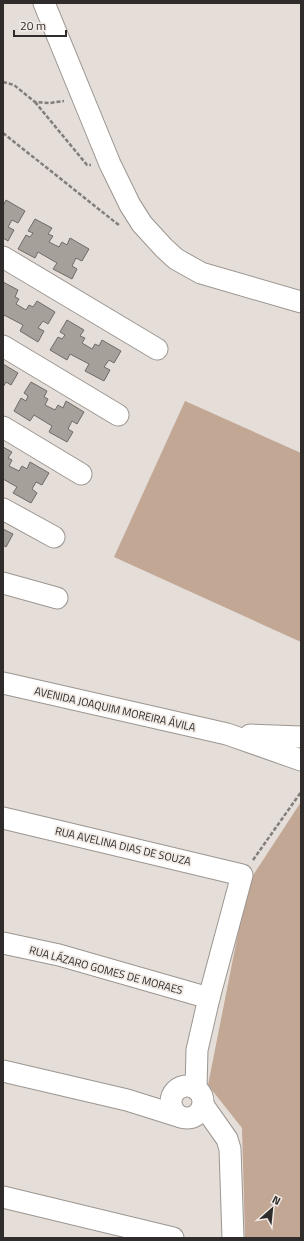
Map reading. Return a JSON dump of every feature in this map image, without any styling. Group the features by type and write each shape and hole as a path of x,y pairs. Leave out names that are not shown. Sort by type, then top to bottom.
{"street":[{"path":"44,3 110,164 130,205 142,224 164,248 176,258 201,273 301,302"},
{"path":"3,257 157,349"},
{"path":"3,346 118,415"},
{"path":"3,427 81,474"},
{"path":"3,509 54,537"},
{"path":"3,583 57,598"},
{"name":"AVENIDA JOAQUIM MOREIRA ÁVILA","path":"3,683 227,734 301,760"},
{"name":"AVENIDA JOAQUIM MOREIRA ÁVILA","path":"227,734 301,737"},
{"path":"301,744 299,748 301,760"},
{"name":"RUA AVELINA DIAS DE SOUZA","path":"3,818 242,875"},
{"path":"187,1102 209,998 242,875"},
{"name":"RUA LÁZARO GOMES DE MORAES","path":"3,943 59,956 209,998"},
{"path":"3,1071 127,1100 187,1102 218,1128 227,1139 230,1149 233,1238"},
{"path":"3,1197 172,1238"}],"path":[{"path":"3,82 14,85 35,102 87,165 110,164"},
{"path":"35,102 50,103 83,98"},
{"path":"3,133 122,228 142,224"},
{"path":"242,875 301,792"}],"shaded area":[{"path":"185,401 301,453 301,642 114,557"},
{"path":"301,802 301,1238 245,1238 242,1128 208,1085 248,883"}],"building":[{"path":"6,200 25,211 18,223 12,220 8,227 14,230 8,241 3,238 3,206"},
{"path":"35,219 52,228 48,234 53,236 49,242 59,247 62,242 67,245 70,238 89,249 82,261 76,258 72,266 77,269 72,279 53,269 57,263 38,252 35,258 18,249 26,235 30,237 33,233 28,231"},
{"path":"3,282 18,290 15,297 19,299 16,304 26,310 29,305 33,307 37,301 55,312 48,324 43,321 38,328 44,331 38,342 20,331 23,325 4,315 3,317"},
{"path":"67,320 84,330 80,336 85,338 82,343 92,349 95,344 99,346 102,340 121,351 114,363 109,360 104,367 110,370 104,381 85,371 89,364 70,354 67,360 50,350 58,337 62,339 65,335 60,332"},
{"path":"3,364 18,373 11,385 6,382 3,387"},
{"path":"31,382 47,391 44,397 48,399 45,405 55,410 58,405 63,408 66,401 84,412 77,424 72,421 68,429 73,432 67,442 49,432 52,426 34,415 30,421 14,411 21,398 26,401 28,396 24,393"},
{"path":"3,447 12,452 8,458 12,460 9,466 19,471 22,466 27,469 30,462 49,473 42,485 36,482 32,489 37,493 31,503 13,493 17,487 3,479"},
{"path":"3,529 13,534 6,547 3,545"}]}
